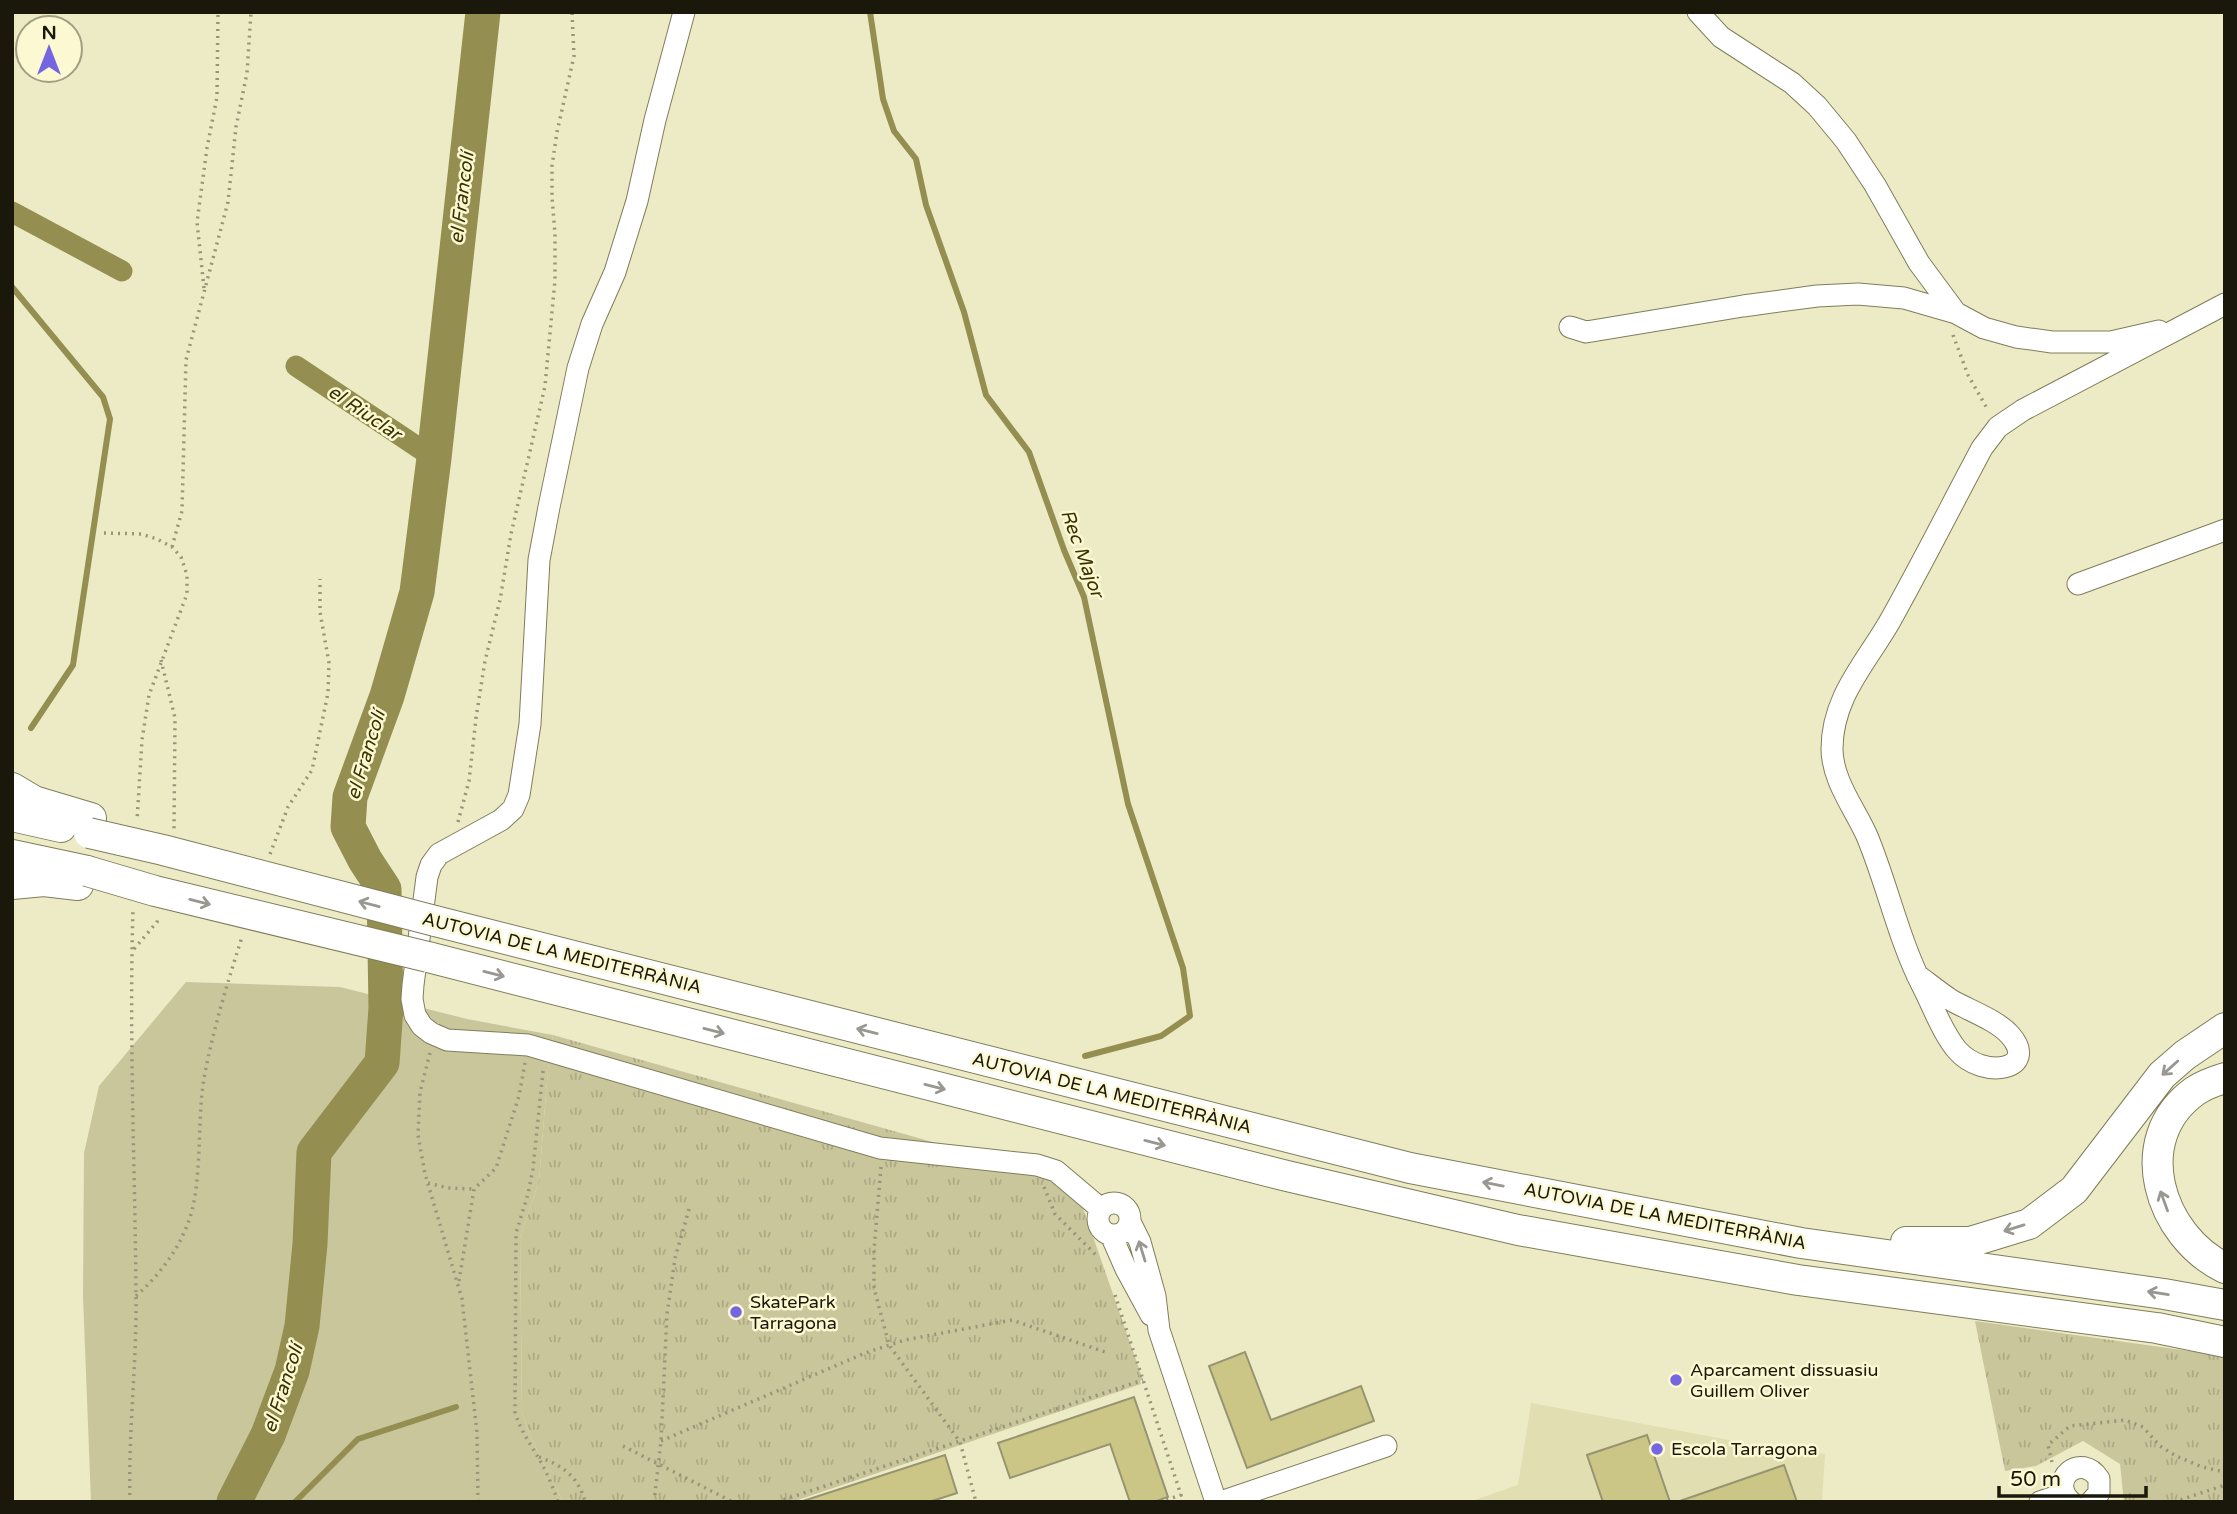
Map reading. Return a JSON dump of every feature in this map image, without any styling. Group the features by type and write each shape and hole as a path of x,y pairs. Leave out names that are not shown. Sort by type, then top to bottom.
{"highway":[{"path":"12,788 34,801 90,825"},
{"name":"AUTOVIA DE LA MEDITERRÀNIA","path":"12,816 90,825 168,844 435,921 1410,1168 1801,1242 2225,1305"},
{"name":"AUTOVIA DE LA MEDITERRÀNIA","path":"12,855 149,901 428,957 1287,1176 1518,1230 1798,1280 2157,1328 2225,1342"},
{"path":"12,884 86,879"},
{"path":"1656,1215 1803,1227 1907,1242 1969,1242 2029,1224 2074,1190 2162,1075 2185,1055 2225,1028"},
{"path":"2225,1078 2195,1091 2171,1116 2163,1132 2157,1167 2159,1186 2178,1229 2215,1263 2225,1268"}],"street":[{"path":"684,12 637,201 615,272 592,324 578,368 567,419 539,560 530,724 519,795 513,809 501,820 449,847 431,864 412,992 415,1015 422,1026 447,1040 528,1045 880,1148 1037,1165 1056,1171 1101,1209"},
{"path":"1698,12 1721,37 1792,83 1817,106 1861,163 1950,312"},
{"path":"1570,327 1586,332 1742,306 1817,296 1858,294 1903,298 1950,312 1984,328 2016,337 2052,342 2111,342 2185,325"},
{"path":"1917,975 1950,999 2008,1032 2017,1044 2015,1062 2008,1067 1995,1069 1968,1060 1945,1032 1917,975 1867,836 1835,770 1832,750 1834,725 1842,697 1890,622 1982,448 1998,427 2023,410 2225,304"},
{"path":"2078,584 2225,530"},
{"path":"1130,1222 1126,1230 1119,1235 1111,1235 1098,1225 1098,1216 1101,1209 1108,1204 1117,1203 1125,1207 1129,1214 1155,1296 1159,1330"},
{"path":"1111,1235 1159,1330 1219,1502 1386,1446"},
{"path":"2040,1502 2067,1498 2062,1484 2065,1476 2082,1467 2090,1469 2099,1479 2097,1496 2091,1502"}],"path":[{"path":"204,290 197,222 217,97 218,12"},
{"path":"172,547 182,511 186,359 228,202 236,127 247,73 251,12"},
{"path":"449,847 469,781 485,661 545,386 555,280 552,166 574,56 572,12"},
{"path":"1950,312 1968,375 1998,427"},
{"path":"104,533 141,534 172,547 181,557 187,575 187,594 149,695 142,740 136,825"},
{"path":"267,862 288,807 312,770 328,693 329,663 320,612 320,579"},
{"path":"161,660 175,718 168,844"},
{"path":"133,951 157,922 149,901"},
{"path":"130,1502 129,1453 136,1296 133,951 149,901"},
{"path":"136,1296 158,1276 182,1238 195,1198 204,1080 219,1010 242,936"},
{"path":"431,1033 429,1060 420,1092 418,1135 428,1183 462,1299 477,1433 478,1502"},
{"path":"458,1284 474,1189 496,1168 519,1096 528,1045"},
{"path":"543,1063 533,1169 516,1233 515,1412 543,1465 558,1502"},
{"path":"880,1148 880,1198 874,1250 874,1288 889,1345 960,1442 976,1502"},
{"path":"1042,1181 1055,1214 1105,1264"},
{"path":"428,1183 448,1188 474,1189"},
{"path":"654,1502 661,1441 667,1314 675,1258 690,1206"},
{"path":"1115,1295 1181,1494 1160,1502"},
{"path":"661,1441 865,1353 905,1340 1012,1320 1108,1353"},
{"path":"777,1502 1143,1380"},
{"path":"2052,1462 2048,1445 2070,1426 2125,1420 2143,1427 2160,1446 2176,1456 2225,1472"},
{"path":"623,1446 733,1502"},
{"path":"537,1457 566,1469 585,1502"},
{"path":"2174,1502 2225,1485"}],"shaded area":[{"name":"Escola Tarragona","path":"1531,1403 1756,1445 1825,1454 1822,1502 1469,1502 1518,1485"}],"green space":[{"path":"186,982 340,987 467,1019 553,1035 539,1181 520,1238 522,1413 530,1436 563,1502 91,1502 83,1296 84,1153 99,1086"},
{"path":"553,1035 1057,1177 1076,1188 1143,1380 1140,1381 1141,1384 792,1502 563,1502 530,1436 522,1413 520,1238 539,1181"},
{"path":"1975,1321 2225,1356 2225,1502 2124,1502 2120,1464 2083,1441 2036,1466 2005,1471"}],"building":[{"path":"1245,1352 1271,1420 1361,1386 1374,1421 1247,1468 1209,1366"},
{"path":"1134,1397 1168,1497 1154,1502 1130,1502 1110,1444 1010,1478 998,1443"},
{"path":"1647,1435 1670,1502 1603,1502 1587,1455"},
{"path":"945,1455 957,1493 929,1502 800,1502"},
{"path":"1784,1465 1797,1502 1677,1502"}],"waterway":[{"name":"el Francolí","path":"234,1502 268,1435 292,1371 302,1326 310,1244 314,1152 382,1063 386,1008 384,889 348,827 350,797 387,696 417,592 483,12"},
{"name":"Rec Major","path":"870,12 883,99 894,131 916,159 926,205 964,312 986,395 1029,452 1084,597 1128,804 1183,968 1190,1016 1161,1036 1085,1056"},
{"name":"el Riuclar","path":"12,212 122,271"},
{"path":"12,287 103,397 110,419 73,665 31,728"},
{"name":"el Riuclar","path":"296,366 434,458"},
{"name":"Rec Major","path":"295,1502 358,1439 456,1407"}],"place":[{"name":"SkatePark Tarragona","path":"736,1312"},
{"name":"Aparcament dissuasiu Guillem Oliver","path":"1676,1380"},
{"name":"Escola Tarragona","path":"1657,1449"}]}
